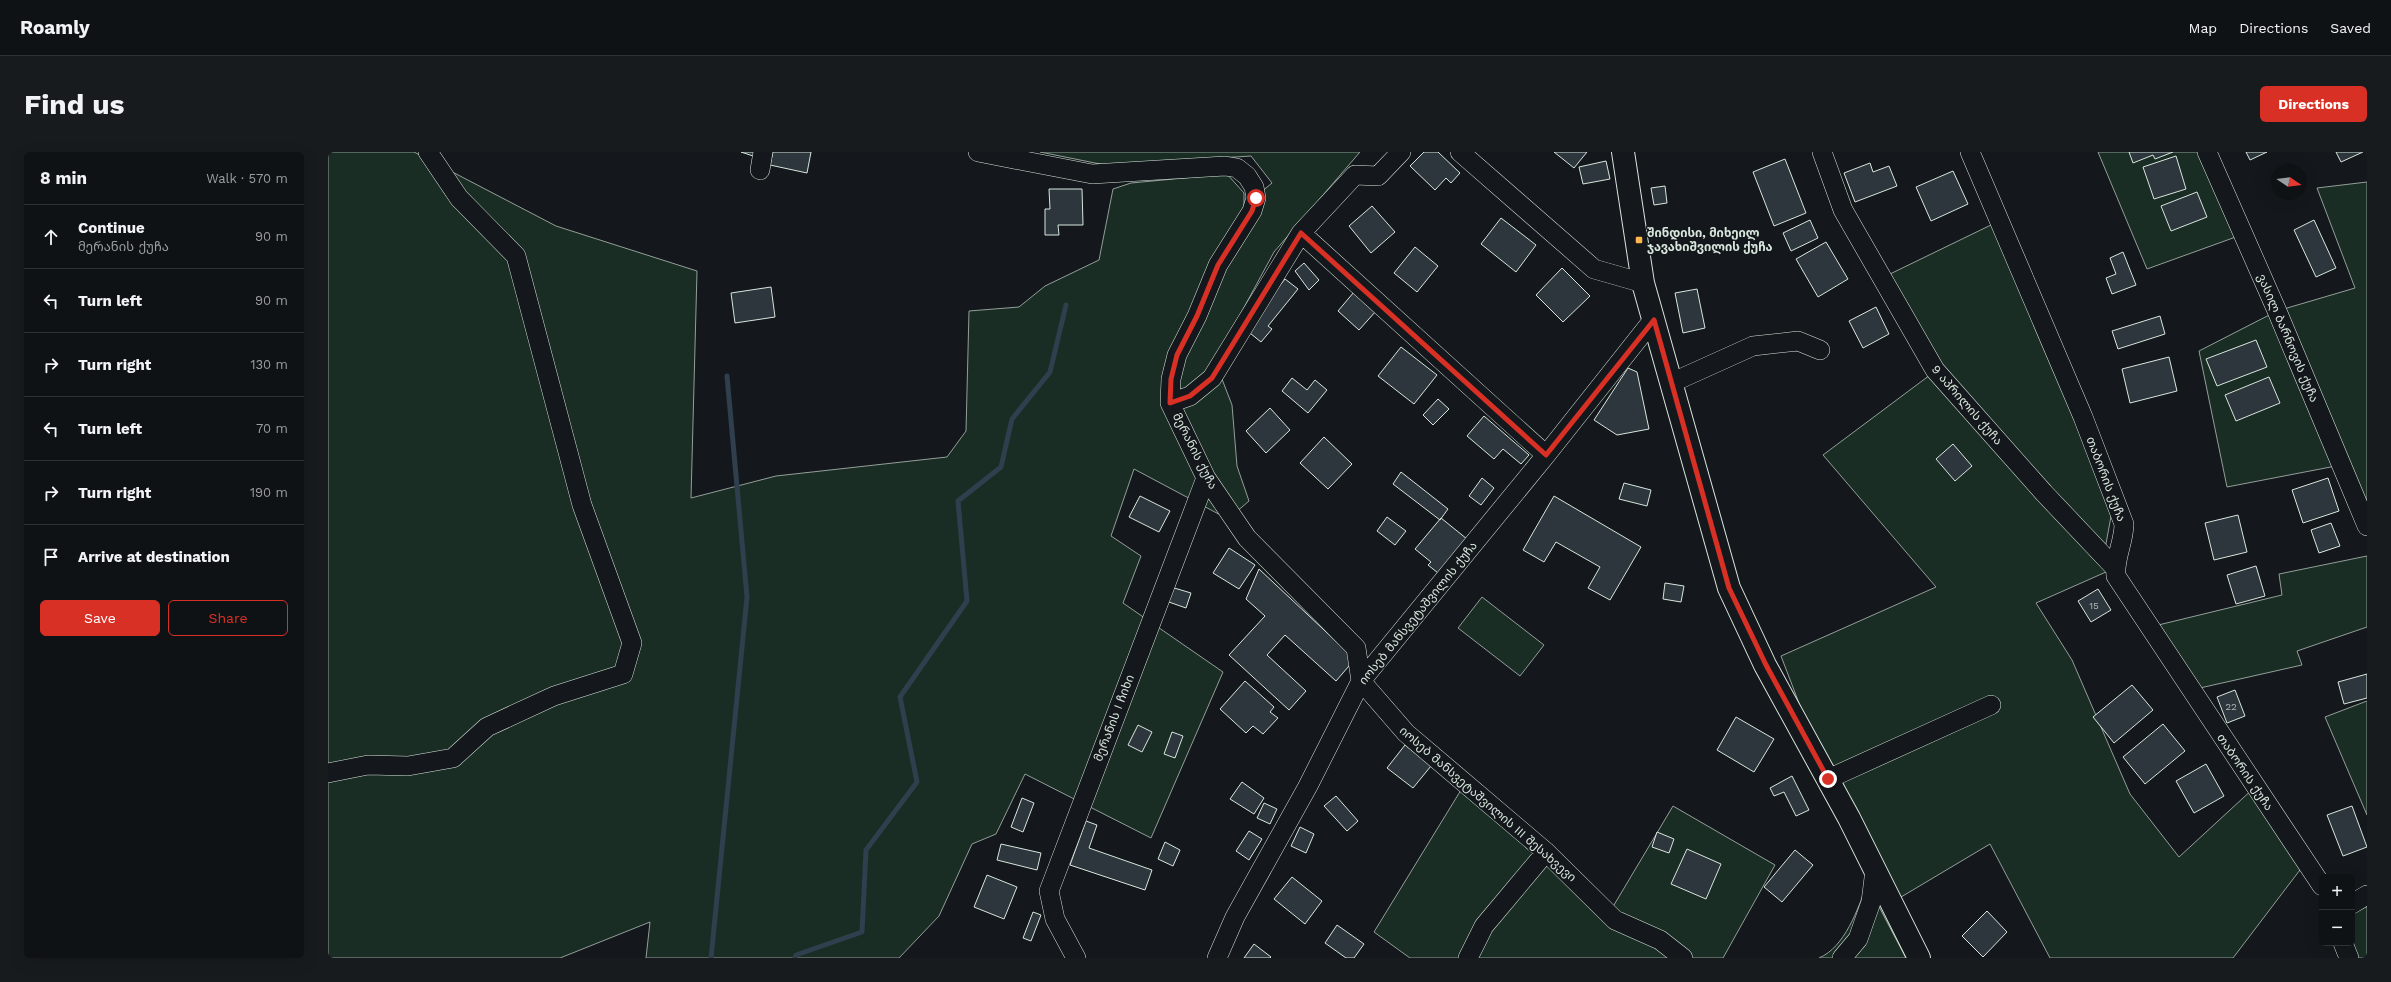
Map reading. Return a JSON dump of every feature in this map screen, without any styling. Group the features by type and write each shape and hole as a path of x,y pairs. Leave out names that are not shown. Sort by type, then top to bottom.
{"main road":[{"path":"1623,152 1643,282 1729,588 1766,665 1828,779 1919,958"}],"street":[{"path":"328,773 368,765 408,766 453,758 487,727 554,696 623,674 632,642 582,505 516,256 459,198 428,152"},
{"name":"მერანის ქუჩა","path":"978,152 1092,174 1225,166 1237,168 1247,176 1254,186 1256,198 1252,211 1218,265 1197,316 1177,355 1171,379 1170,403 1206,478 1247,538 1356,648 1361,681"},
{"path":"1170,403 1190,396 1212,378 1301,233 1355,174 1378,176 1401,152"},
{"path":"1460,152 1594,269 1643,282"},
{"name":"9 აპრილის ქუჩა","path":"1822,152 1843,210 1935,370 2044,493 2116,568"},
{"name":"თაბორის ქუჩა","path":"1970,152 2083,417 2124,524 2124,536 2116,568 2121,582 2319,881"},
{"name":"ვასილ ბარნოვის ქუჩა","path":"2207,152 2277,311 2367,526"},
{"path":"1301,233 1546,455"},
{"name":"იოსებ მანსვეტაშვილის ქუჩა","path":"1217,958 1235,917 1308,786 1361,681 1546,455 1654,320"},
{"path":"1671,383 1753,346 1798,341 1820,350"},
{"name":"მერანის I ჩიხი","path":"1076,958 1055,920 1049,891 1206,478"},
{"name":"იოსებ მანსვეტაშვილის III შესახვევი","path":"1361,681 1406,734 1546,852 1615,920 1660,940 1683,958"},
{"path":"1828,779 1991,705"},
{"path":"1468,958 1484,926 1546,852"},
{"path":"1842,958 1858,939 1871,902 1875,870"},
{"path":"2355,902 2367,895"},
{"path":"2344,946 2349,958"}],"green space":[{"path":"328,152 414,152 556,226 697,271 691,498 776,476 947,457 966,431 969,311 1019,307 1045,286 1099,260 1113,189 1131,183 1227,174 1244,193 1244,206 1272,183 1251,156 1105,165 1040,152 1360,152 1274,252 1215,361 1232,405 1237,466 1249,501 1228,519 1134,469 1111,536 1141,556 1123,603 1223,672 1151,838 1025,774 996,834 972,844 939,916 899,958 646,958 650,922 560,958 328,958"},
{"path":"2098,152 2207,152 2244,234 2147,269"},
{"path":"2367,182 2367,526 2341,465 2227,487 2199,351 2277,311 2355,288 2317,188"},
{"path":"1993,224 2112,511 2105,549 1952,381 1890,274"},
{"path":"1930,375 2115,568 2036,603 2072,660 2130,794 2179,857 2255,787 2306,862 2233,958 2050,958 1990,844 1891,903 1828,779 1781,656 1936,587 1823,455"},
{"path":"2367,556 2367,627 2297,651 2302,665 2191,690 2150,627 2282,595 2279,574"},
{"path":"1482,597 1544,645 1520,676 1458,628"},
{"path":"2367,701 2367,815 2325,717"},
{"path":"1461,790 1611,910 1673,806 1775,865 1723,958 1410,958 1374,932"},
{"path":"1867,884 1906,958 1819,958 1828,953 1843,936 1855,916"},
{"path":"2367,895 2367,958 2349,958 2351,946 2355,946 2355,902"}],"building":[{"path":"741,152 757,152 756,157"},
{"path":"773,152 811,152 807,173 770,165"},
{"path":"1424,152 1438,152 1460,173 1451,183 1446,178 1435,190 1410,166"},
{"path":"1554,152 1587,152 1574,168"},
{"path":"2129,152 2173,152 2155,159 2153,155 2133,163"},
{"path":"2246,152 2267,152 2250,160"},
{"path":"2336,152 2363,152 2341,162"},
{"path":"2176,156 2186,189 2154,199 2143,167"},
{"path":"1785,159 1806,213 1774,226 1753,172"},
{"path":"1606,161 1610,179 1583,184 1579,167"},
{"path":"1870,163 1873,172 1889,166 1897,186 1855,202 1844,173"},
{"path":"1953,171 1968,204 1931,221 1916,187"},
{"path":"1665,186 1667,203 1654,205 1651,188"},
{"path":"1049,189 1082,189 1083,225 1058,225 1059,235 1045,235 1045,209 1050,209"},
{"path":"2197,192 2207,217 2171,231 2161,206"},
{"path":"1372,206 1395,232 1371,253 1349,226"},
{"path":"1501,218 1536,245 1516,272 1481,244"},
{"path":"1810,220 1818,238 1791,251 1783,233"},
{"path":"2314,220 2336,268 2316,277 2294,230"},
{"path":"1826,242 1848,279 1818,297 1796,259"},
{"path":"1415,247 1438,266 1417,292 1394,273"},
{"path":"2123,252 2136,285 2112,294 2106,278 2116,274 2110,258"},
{"path":"1304,263 1319,280 1309,290 1295,271"},
{"path":"1562,268 1590,296 1563,322 1536,295"},
{"path":"1285,279 1298,289 1268,326 1272,329 1261,342 1245,329"},
{"path":"771,287 775,317 735,323 731,293"},
{"path":"1697,289 1705,328 1683,333 1675,293"},
{"path":"1354,292 1376,311 1359,330 1338,311"},
{"path":"1876,307 1889,334 1863,348 1849,321"},
{"path":"2160,316 2165,334 2118,349 2112,331"},
{"path":"2256,340 2267,367 2217,386 2206,359"},
{"path":"1401,347 1437,375 1414,404 1378,376"},
{"path":"2169,357 2177,391 2130,403 2122,369"},
{"path":"1628,368 1637,372 1649,429 1617,435 1594,420"},
{"path":"2269,377 2280,403 2236,421 2225,395"},
{"path":"1292,378 1307,390 1315,380 1327,390 1308,413 1282,391"},
{"path":"1438,399 1449,409 1433,425 1423,415"},
{"path":"1270,408 1290,430 1266,453 1246,431"},
{"path":"1484,416 1529,455 1521,464 1503,449 1494,459 1467,436"},
{"path":"1324,437 1352,464 1328,489 1300,463"},
{"path":"1953,444 1972,466 1955,481 1936,459"},
{"path":"1401,472 1448,509 1440,520 1393,484"},
{"path":"1482,478 1494,488 1481,505 1469,496"},
{"path":"2328,478 2339,511 2303,523 2292,490"},
{"path":"1624,483 1651,490 1647,506 1619,499"},
{"path":"1140,496 1170,511 1159,532 1129,517"},
{"path":"1554,496 1641,547 1610,600 1588,588 1600,567 1556,542 1544,562 1523,550"},
{"path":"2238,515 2247,552 2214,560 2205,523"},
{"path":"1387,517 1406,531 1395,545 1377,531"},
{"path":"1441,518 1467,539 1438,573 1428,565 1431,562 1415,549"},
{"path":"2331,523 2340,546 2319,553 2311,530"},
{"path":"1229,548 1255,565 1239,589 1213,573"},
{"path":"2256,566 2265,596 2236,604 2227,575"},
{"path":"1259,569 1355,659 1336,681 1285,635 1267,655 1306,691 1289,710 1229,655 1265,616 1246,599"},
{"path":"1665,583 1684,586 1681,602 1663,599"},
{"path":"1171,587 1191,593 1186,608 1166,601"},
{"path":"2098,589 2111,610 2091,622 2078,601"},
{"path":"2367,674 2367,698 2344,704 2338,682"},
{"path":"1245,681 1274,707 1270,712 1278,718 1263,734 1253,726 1246,733 1220,709"},
{"path":"2132,685 2153,710 2114,743 2093,717"},
{"path":"2235,690 2245,716 2227,723 2217,697"},
{"path":"1736,717 1774,739 1754,772 1717,750"},
{"path":"2163,724 2185,751 2145,784 2123,757"},
{"path":"1138,725 1152,732 1142,752 1128,745"},
{"path":"1172,732 1183,736 1175,758 1164,754"},
{"path":"1405,745 1431,766 1413,788 1387,768"},
{"path":"2206,764 2224,796 2194,813 2176,781"},
{"path":"1792,776 1809,810 1796,816 1784,792 1774,796 1770,788"},
{"path":"1242,782 1264,798 1254,814 1230,799"},
{"path":"1336,796 1358,821 1347,831 1324,806"},
{"path":"1022,798 1034,803 1023,832 1011,827"},
{"path":"1264,803 1277,809 1270,824 1257,818"},
{"path":"2352,806 2367,847 2343,856 2327,815"},
{"path":"1086,821 1097,825 1089,848 1152,870 1145,890 1070,865"},
{"path":"1300,827 1314,834 1306,853 1291,846"},
{"path":"1249,831 1262,839 1249,860 1236,851"},
{"path":"1657,832 1674,839 1669,853 1652,847"},
{"path":"1165,842 1180,850 1173,866 1158,859"},
{"path":"1001,844 1041,853 1037,870 997,860"},
{"path":"1687,849 1721,864 1706,899 1671,884"},
{"path":"1795,850 1813,865 1782,902 1764,887"},
{"path":"987,875 1017,887 1004,919 974,907"},
{"path":"1292,877 1322,901 1305,924 1274,899"},
{"path":"1987,911 2007,932 1983,957 1962,936"},
{"path":"1033,912 1041,915 1031,941 1023,938"},
{"path":"1337,925 1364,944 1354,958 1346,958 1325,943"},
{"path":"1254,944 1271,957 1244,958"}],"waterway":[{"path":"795,958 796,955 862,932 866,850 917,782 900,697 967,601 958,501 1001,467 1012,419 1050,372 1066,305"},
{"path":"711,958 747,597 727,376"}],"place":[{"name":"შინდისი, მიხეილ ჯავახიშვილის ქუჩა","path":"1639,240"}],"route":[{"path":"1256,198 1252,211 1218,265 1197,316 1177,355 1171,379 1170,403 1190,396 1212,378 1301,233 1546,455 1654,320 1729,588 1766,665 1828,779"}]}
